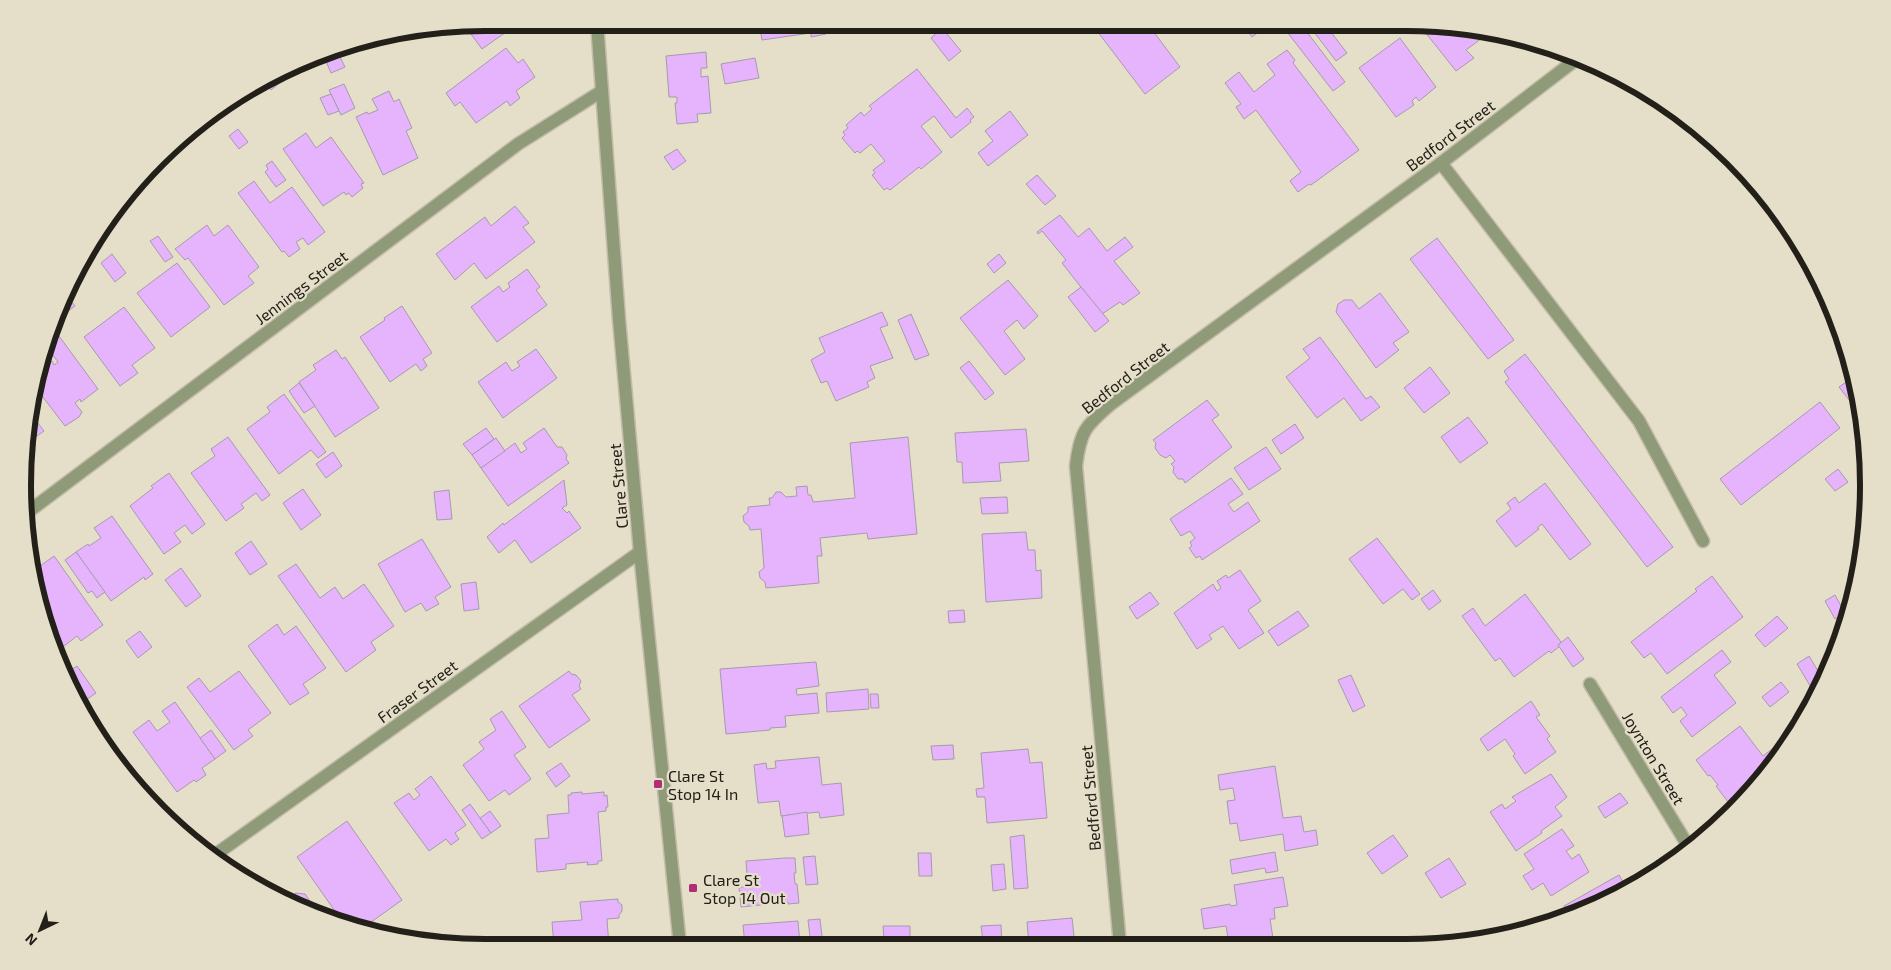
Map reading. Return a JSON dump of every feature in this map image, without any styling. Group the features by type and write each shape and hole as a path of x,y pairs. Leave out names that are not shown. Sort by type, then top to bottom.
{"street":[{"name":"Clare Street","path":"598,31 619,319 640,552 679,939"},
{"name":"Bedford Street","path":"1120,939 1076,466 1079,441 1092,420 1111,404 1441,163 1572,63"},
{"name":"Jennings Street","path":"32,509 518,144 602,91"},
{"path":"1441,163 1639,421 1703,541"},
{"name":"Fraser Street","path":"219,852 640,552"},
{"name":"Joynton Street","path":"1590,684 1686,842"}],"building":[{"path":"508,31 482,49 469,32"},
{"path":"760,31 826,31 826,34 811,37 811,33 762,40"},
{"path":"939,31 944,31 961,51 949,61 931,38"},
{"path":"1097,31 1153,31 1180,67 1145,94"},
{"path":"1248,31 1260,31 1252,37"},
{"path":"1286,31 1306,31 1345,82 1333,91"},
{"path":"1313,31 1330,31 1347,53 1336,61"},
{"path":"1425,32 1482,38 1466,50 1474,58 1456,71"},
{"path":"1400,38 1436,87 1419,101 1416,97 1412,101 1414,105 1396,117 1359,68"},
{"path":"506,48 518,63 523,59 535,77 516,91 520,98 510,106 507,101 476,123 460,102 455,106 446,93"},
{"path":"1287,50 1295,60 1293,63 1359,150 1311,185 1309,184 1298,192 1290,181 1301,172 1256,110 1244,119 1236,107 1241,104 1225,83 1239,72 1254,92 1275,75 1267,64"},
{"path":"706,52 707,68 701,68 701,77 708,76 711,113 697,114 698,122 677,124 675,103 677,103 677,97 669,97 666,56"},
{"path":"339,55 345,67 331,73 326,60"},
{"path":"755,58 759,78 725,84 721,64"},
{"path":"917,69 956,118 967,108 974,117 970,120 971,122 951,138 934,116 921,126 942,152 890,190 887,188 884,190 872,175 875,173 873,170 885,161 871,144 860,153 857,151 855,153 842,138 845,135 843,132 848,128 846,125 861,112 864,116 872,109 869,106"},
{"path":"283,80 271,90 269,86"},
{"path":"344,84 355,108 341,115 329,90"},
{"path":"389,91 394,102 399,99 412,128 406,131 418,158 383,175 356,117 378,110 372,99"},
{"path":"331,94 339,111 328,115 320,98"},
{"path":"1010,111 1028,135 988,166 978,153 993,141 985,131"},
{"path":"238,129 248,142 239,149 229,136"},
{"path":"306,133 316,148 331,137 364,183 361,184 363,188 352,197 349,193 346,195 344,192 323,206 283,149"},
{"path":"677,149 686,161 673,170 664,157"},
{"path":"272,161 286,180 276,187 265,172 268,169 266,165"},
{"path":"1037,175 1056,196 1045,205 1026,184"},
{"path":"254,181 270,203 292,187 325,232 308,245 303,238 296,242 300,249 289,257 284,251 282,252 238,193"},
{"path":"515,206 529,223 523,227 535,242 486,279 474,263 455,280 436,254 485,217 491,226"},
{"path":"1060,215 1078,237 1089,228 1107,251 1125,237 1133,247 1114,261 1140,293 1123,305 1120,302 1102,314 1062,263 1066,260 1042,231 1038,234 1037,232"},
{"path":"207,225 214,236 228,225 259,267 248,276 254,283 224,305 188,258 185,260 175,249"},
{"path":"158,236 173,257 165,262 150,241"},
{"path":"1437,238 1514,340 1488,359 1410,259"},
{"path":"112,254 126,273 115,282 101,263"},
{"path":"999,254 1006,263 994,273 987,264"},
{"path":"177,263 210,307 171,337 137,293"},
{"path":"527,269 540,287 536,290 547,305 497,342 471,307 499,286 503,292 510,287 508,283"},
{"path":"1008,280 1038,316 1024,329 1017,320 1004,331 1025,359 1005,375 960,318"},
{"path":"1081,287 1109,321 1095,332 1068,297"},
{"path":"1380,293 1409,332 1393,343 1399,350 1376,368 1336,312 1338,304 1344,300 1352,300 1359,309"},
{"path":"71,300 75,306 65,313"},
{"path":"402,306 432,353 423,359 427,366 421,371 416,364 390,382 360,337"},
{"path":"124,307 155,348 132,365 138,373 120,386 84,337"},
{"path":"882,312 888,325 880,328 893,358 870,366 875,378 867,382 869,387 836,401 827,381 821,383 811,360 825,352 819,338"},
{"path":"911,314 929,355 915,360 898,320"},
{"path":"57,334 98,389 81,402 80,399 75,403 82,412 79,417 65,426 41,394 48,364 52,361 54,365 58,362 52,354 51,355"},
{"path":"1320,337 1366,399 1371,396 1380,407 1361,421 1344,398 1317,418 1286,377 1310,358 1303,349"},
{"path":"536,349 557,378 503,418 478,382 506,362 512,371 520,366 517,362"},
{"path":"336,350 342,359 345,357 379,408 335,437 299,382 316,370 313,365"},
{"path":"1525,354 1673,547 1647,567 1505,382 1509,379 1504,371"},
{"path":"969,361 994,393 985,400 960,368"},
{"path":"1430,367 1450,393 1424,413 1404,388"},
{"path":"1847,381 1852,404 1839,387"},
{"path":"299,383 315,406 304,413 289,391"},
{"path":"284,394 326,452 318,458 311,450 279,474 247,429 270,412 267,407"},
{"path":"1207,400 1219,415 1212,420 1232,447 1185,483 1183,479 1178,479 1173,472 1174,467 1171,464 1175,461 1170,455 1166,458 1160,455 1155,448 1156,443 1153,440"},
{"path":"1820,402 1840,428 1741,505 1720,479"},
{"path":"1468,417 1488,443 1460,463 1441,437"},
{"path":"36,421 44,431 34,438"},
{"path":"1295,424 1304,438 1281,454 1272,440"},
{"path":"486,428 494,439 472,455 463,444"},
{"path":"544,428 557,447 562,447 569,463 508,506 481,468 515,443 521,453 527,449 523,443"},
{"path":"1026,429 1029,461 999,463 1001,481 963,483 962,462 957,462 955,433"},
{"path":"228,437 270,495 262,501 256,493 241,504 244,508 226,521 191,473 215,456 211,449"},
{"path":"908,437 917,534 868,539 867,533 820,538 822,556 817,556 819,583 766,588 759,572 764,568 761,529 750,530 749,526 744,522 743,516 748,512 748,507 770,505 769,498 772,498 776,492 781,492 786,497 797,496 796,487 807,486 808,495 811,495 813,502 855,498 850,443"},
{"path":"496,438 505,451 481,468 472,455"},
{"path":"1266,447 1281,469 1249,490 1234,468"},
{"path":"333,452 342,466 326,478 316,464"},
{"path":"1838,469 1848,482 1835,491 1825,479"},
{"path":"169,473 205,524 192,534 185,525 174,533 181,542 164,554 130,506 153,488 151,486"},
{"path":"1231,478 1243,494 1228,504 1234,512 1248,502 1260,521 1202,560 1200,556 1196,558 1189,548 1192,546 1190,542 1195,538 1190,531 1181,536 1170,519"},
{"path":"564,480 567,505 562,508 567,513 569,511 581,528 531,563 515,540 499,553 487,537 503,523 504,525"},
{"path":"1545,483 1591,544 1570,560 1542,524 1537,528 1539,529 1516,547 1496,521 1511,509 1507,503 1515,497 1519,503"},
{"path":"303,489 321,515 301,530 283,503"},
{"path":"449,490 452,519 437,520 434,492"},
{"path":"1007,497 1008,513 982,514 980,498"},
{"path":"112,516 153,574 145,580 144,577 111,601 76,552 101,538 94,528"},
{"path":"1026,532 1028,550 1035,550 1036,571 1041,570 1042,598 986,602 982,534"},
{"path":"1377,538 1420,594 1412,600 1403,589 1383,604 1349,559"},
{"path":"422,539 451,587 435,597 439,604 426,611 421,603 405,612 378,564"},
{"path":"251,541 267,564 250,575 235,553"},
{"path":"76,552 105,592 97,598 92,591 88,593 65,560"},
{"path":"54,556 103,625 81,641 77,636 62,648 55,631 39,567"},
{"path":"296,564 320,598 335,587 343,599 364,584 394,626 371,642 376,650 346,672 278,576"},
{"path":"181,568 201,596 186,607 165,580"},
{"path":"1240,570 1261,601 1248,610 1264,633 1239,649 1223,626 1209,635 1212,639 1197,649 1174,613 1213,584 1217,591 1221,588 1217,581 1226,575 1228,578"},
{"path":"1712,576 1743,617 1667,674 1651,653 1644,658 1631,642 1697,591 1695,589"},
{"path":"476,582 479,609 464,611 461,584"},
{"path":"1433,590 1441,601 1429,610 1421,599"},
{"path":"1150,592 1159,604 1137,619 1129,607"},
{"path":"1525,594 1561,642 1558,645 1560,646 1551,653 1549,651 1514,677 1500,658 1495,661 1462,616 1473,608 1485,626"},
{"path":"1835,595 1842,608 1840,616 1835,619 1825,601"},
{"path":"964,610 965,622 949,623 948,611"},
{"path":"1298,611 1309,626 1278,646 1268,631"},
{"path":"1777,616 1788,628 1765,647 1755,635"},
{"path":"277,624 284,635 296,626 326,668 303,684 309,693 290,705 248,646"},
{"path":"140,631 152,647 138,658 126,641"},
{"path":"1568,637 1584,659 1573,667 1558,645"},
{"path":"1722,650 1731,662 1714,675 1736,703 1692,737 1680,721 1687,715 1681,707 1673,713 1661,697"},
{"path":"1809,656 1819,673 1812,688 1797,664"},
{"path":"816,662 819,686 796,689 797,695 817,693 819,713 785,716 786,727 726,734 720,669"},
{"path":"77,666 96,693 86,700 71,670"},
{"path":"239,671 271,713 248,730 253,736 234,750 187,687 199,678 210,692"},
{"path":"569,671 581,681 579,686 581,689 572,695 590,720 549,748 519,706"},
{"path":"1351,675 1365,706 1353,712 1338,680"},
{"path":"1781,682 1789,692 1770,707 1762,697"},
{"path":"868,689 869,709 827,712 826,693"},
{"path":"870,694 878,694 879,708 871,708"},
{"path":"1531,701 1540,715 1536,717 1550,736 1547,739 1556,752 1525,774 1505,739 1488,751 1480,739"},
{"path":"175,702 215,759 202,768 206,775 196,782 194,780 177,792 133,732 149,720 157,731 170,722 162,711"},
{"path":"502,711 526,747 514,755 531,779 509,795 505,790 489,801 463,765 484,749 479,742 496,730 490,719"},
{"path":"1740,726 1763,756 1776,746 1747,784 1728,802 1716,786 1718,785 1710,775 1708,776 1696,760"},
{"path":"211,730 226,751 215,759 200,738"},
{"path":"953,745 954,759 933,760 931,746"},
{"path":"1028,749 1030,763 1042,762 1047,818 987,823 985,797 977,797 976,789 984,788 981,753"},
{"path":"124,756 145,785 125,761 122,757"},
{"path":"819,757 822,785 841,783 844,815 820,818 819,812 781,816 779,801 758,803 754,765 766,763 767,769 776,768 775,761"},
{"path":"561,763 570,776 556,787 546,773"},
{"path":"1275,766 1283,818 1301,816 1304,832 1316,830 1318,845 1285,851 1283,834 1240,841 1237,823 1230,824 1227,801 1235,800 1233,788 1220,790 1218,775"},
{"path":"1551,774 1567,797 1555,807 1562,816 1516,851 1490,812 1502,804 1505,809 1516,801 1512,797"},
{"path":"431,776 466,825 455,833 459,839 451,845 446,839 429,851 394,803 409,793 414,800 420,795 415,789"},
{"path":"582,792 582,794 604,792 604,796 607,795 608,807 606,807 606,811 598,812 602,861 598,861 598,864 587,865 588,862 566,864 566,869 537,872 535,839 549,838 547,815 569,813 568,795"},
{"path":"1620,793 1628,803 1605,818 1598,807"},
{"path":"470,804 491,833 482,839 462,810"},
{"path":"490,811 501,826 491,833 480,818"},
{"path":"807,812 809,834 785,837 782,816"},
{"path":"347,821 402,900 369,923 337,914 297,857"},
{"path":"1562,829 1574,846 1566,851 1572,859 1579,854 1589,872 1551,896 1543,883 1532,890 1523,876 1534,869 1524,854"},
{"path":"1024,835 1028,888 1014,889 1010,837"},
{"path":"1393,835 1408,856 1382,874 1367,853"},
{"path":"1275,852 1278,871 1266,873 1265,868 1232,874 1230,860"},
{"path":"918,853 931,853 932,876 919,876"},
{"path":"815,856 818,884 806,885 803,857"},
{"path":"795,858 796,873 794,873 799,903 788,904 788,902 741,907 739,887 748,887 746,861"},
{"path":"1449,858 1466,884 1441,898 1425,873"},
{"path":"1004,864 1006,889 993,891 991,865"},
{"path":"1619,875 1624,883 1566,909 1564,906"},
{"path":"1283,877 1288,906 1274,908 1275,919 1270,919 1273,938 1228,939 1226,926 1204,929 1201,909 1230,904 1231,906 1237,905 1234,885"},
{"path":"296,893 305,894 312,905 311,904 292,896"},
{"path":"618,899 618,902 622,905 622,911 619,918 607,919 608,939 553,939 552,922 582,920 580,902"},
{"path":"1072,918 1074,939 1028,939 1027,922"},
{"path":"820,919 822,939 810,939 808,920"},
{"path":"798,921 800,939 744,939 743,925"},
{"path":"1001,925 1002,939 983,939 981,926"},
{"path":"883,926 910,926 910,939 884,939"}],"place":[{"name":"Clare St Stop 14 In","path":"658,784"},
{"name":"Clare St Stop 14 Out","path":"693,888"}]}
